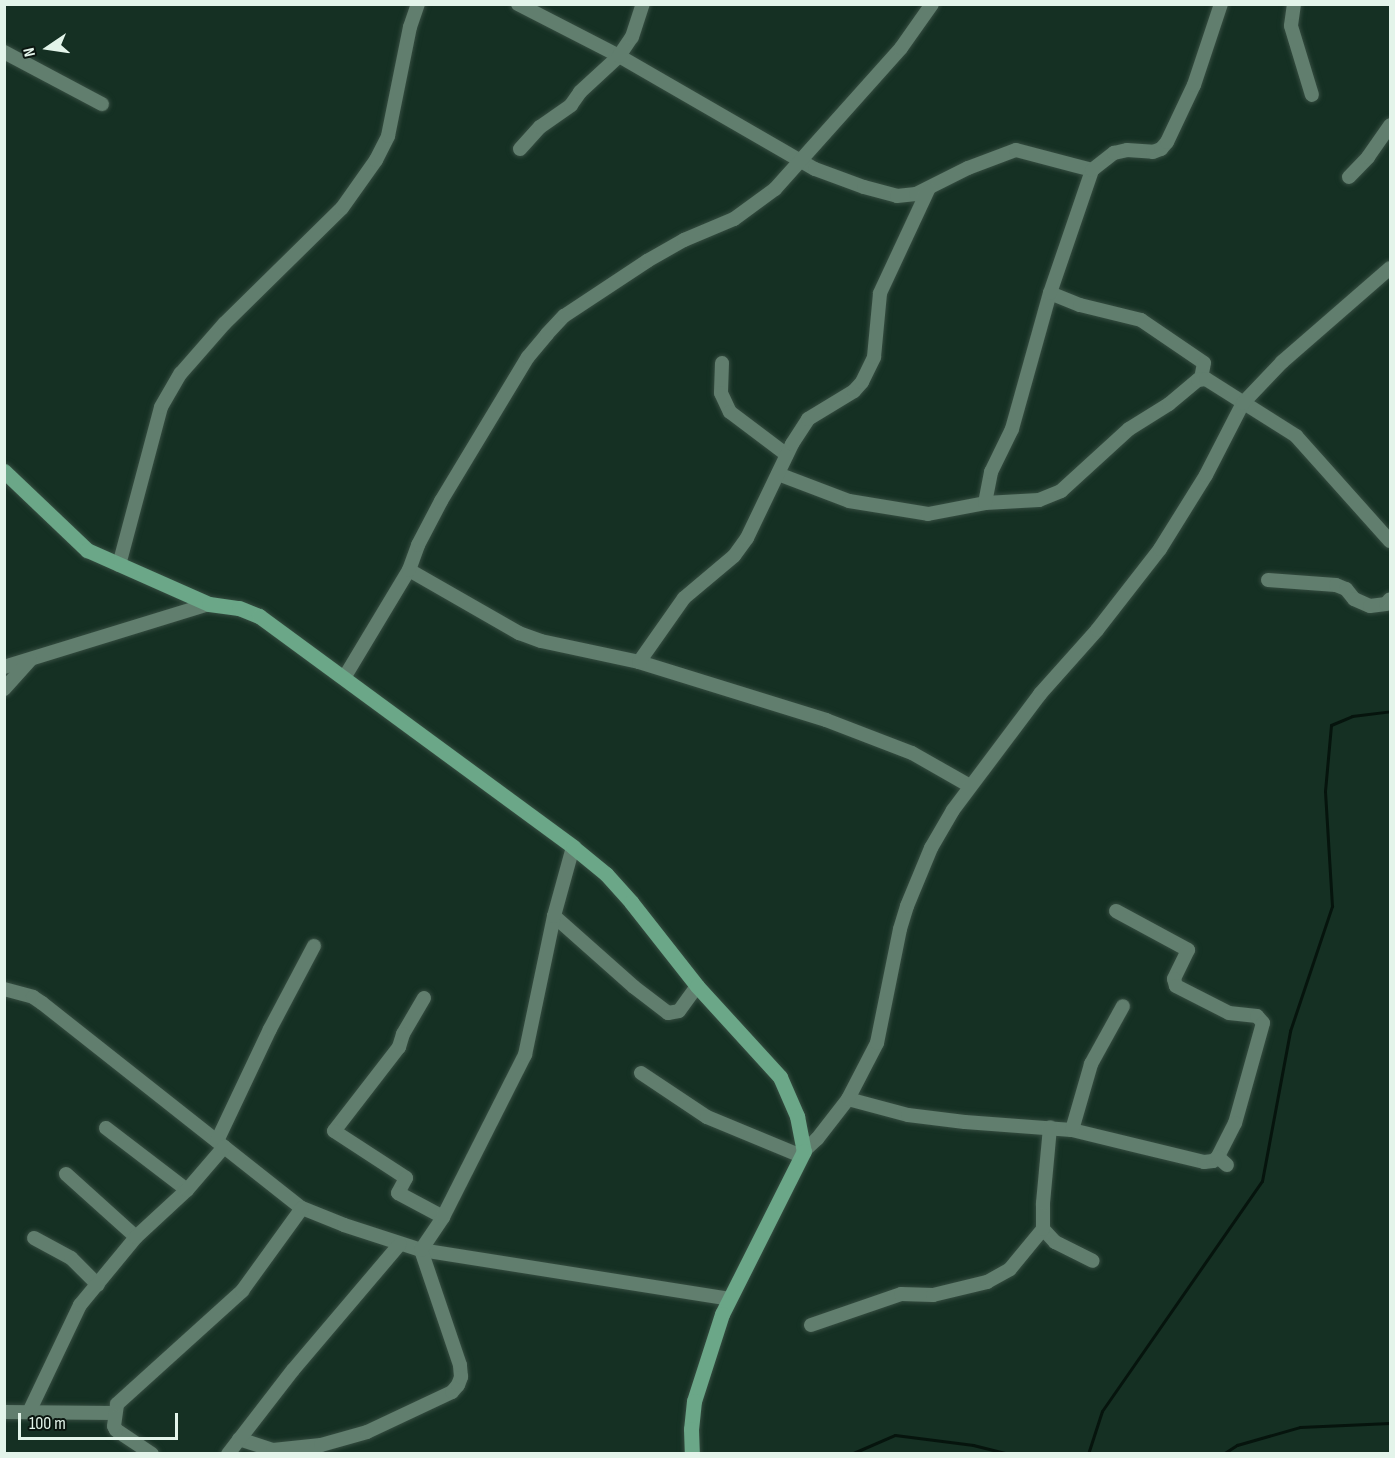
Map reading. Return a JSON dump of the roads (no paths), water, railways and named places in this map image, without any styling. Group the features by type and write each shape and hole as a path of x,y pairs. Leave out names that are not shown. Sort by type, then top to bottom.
{"main road":[{"path":"4,471 87,550 209,604 239,608 259,616 573,847 606,874 625,895 697,986 780,1077 797,1116 802,1153 729,1299 694,1401 691,1429 692,1454"}],"street":[{"path":"119,565 161,406 181,373 224,324 342,208 376,160 388,136 408,36 418,4"},
{"path":"518,4 619,56 825,173 897,196 928,190 968,168 1016,150 1092,170"},
{"path":"520,149 540,127 571,105 580,92 619,56 632,37 643,4"},
{"path":"344,678 409,570 418,545 441,501 528,357 547,334 564,316 647,261 684,240 744,212 775,189 901,48 932,4"},
{"path":"985,503 987,482 1012,429 1050,293 1092,170 1114,153 1127,150 1153,152 1161,149 1167,142 1194,85 1221,4"},
{"path":"1294,4 1291,26 1312,95"},
{"path":"4,52 102,104"},
{"path":"1349,177 1368,158 1390,124"},
{"path":"639,662 684,598 734,556 747,538 787,455 808,419 854,391 869,370 877,343 880,293 928,190"},
{"path":"641,1073 707,1117 802,1153 817,1138 848,1099 878,1043 900,929 907,906 931,848 970,786 1040,694 1096,630 1160,549 1206,475 1243,403 1282,362 1390,268"},
{"path":"778,474 849,501 928,514 985,503 1032,501 1061,491 1129,429 1169,404 1201,378 1204,363 1141,320 1080,305 1050,293"},
{"path":"722,363 721,393 730,412 787,455"},
{"path":"1201,378 1211,381 1296,436 1389,535"},
{"path":"409,570 519,633 541,641 639,662 878,738 912,753 970,786"},
{"path":"1268,580 1336,585 1346,589 1354,599 1370,606 1386,604 1390,599"},
{"path":"4,667 209,604"},
{"path":"4,690 30,660"},
{"path":"422,1250 443,1217 525,1054 554,916 573,847"},
{"path":"848,1099 908,1115 1072,1130 1204,1162 1223,1161 1263,1023 1257,1016 1229,1013 1176,986 1174,979 1188,950 1116,911"},
{"path":"554,916 627,981 668,1013 679,1011 697,986"},
{"path":"29,1412 80,1305 136,1237 187,1190 220,1144 270,1029 314,946"},
{"path":"4,989 33,997 42,1003 302,1208 344,1225 422,1250 729,1299"},
{"path":"424,998 403,1034 399,1047 334,1131 406,1178 398,1193 443,1217"},
{"path":"1072,1130 1091,1064 1123,1006"},
{"path":"811,1325 901,1294 933,1295 987,1282 1010,1269 1043,1229 1050,1127"},
{"path":"106,1128 187,1190"},
{"path":"66,1174 136,1237"},
{"path":"152,1454 116,1430 115,1413 122,1398 242,1291 302,1208"},
{"path":"1043,1229 1055,1242 1093,1261"},
{"path":"34,1238 71,1258 98,1285"},
{"path":"228,1454 293,1370 400,1244"},
{"path":"239,1440 273,1450 321,1445 367,1432 452,1392 461,1377 460,1365 422,1250"},
{"path":"4,1412 115,1413"}],"waterway":[{"path":"1088,1454 1102,1411 1262,1181 1290,1031 1332,906 1325,791 1331,725 1352,716 1390,711"},
{"path":"1223,1454 1237,1445 1300,1427 1390,1423"},
{"path":"851,1454 895,1435 973,1445 1008,1454"}]}
